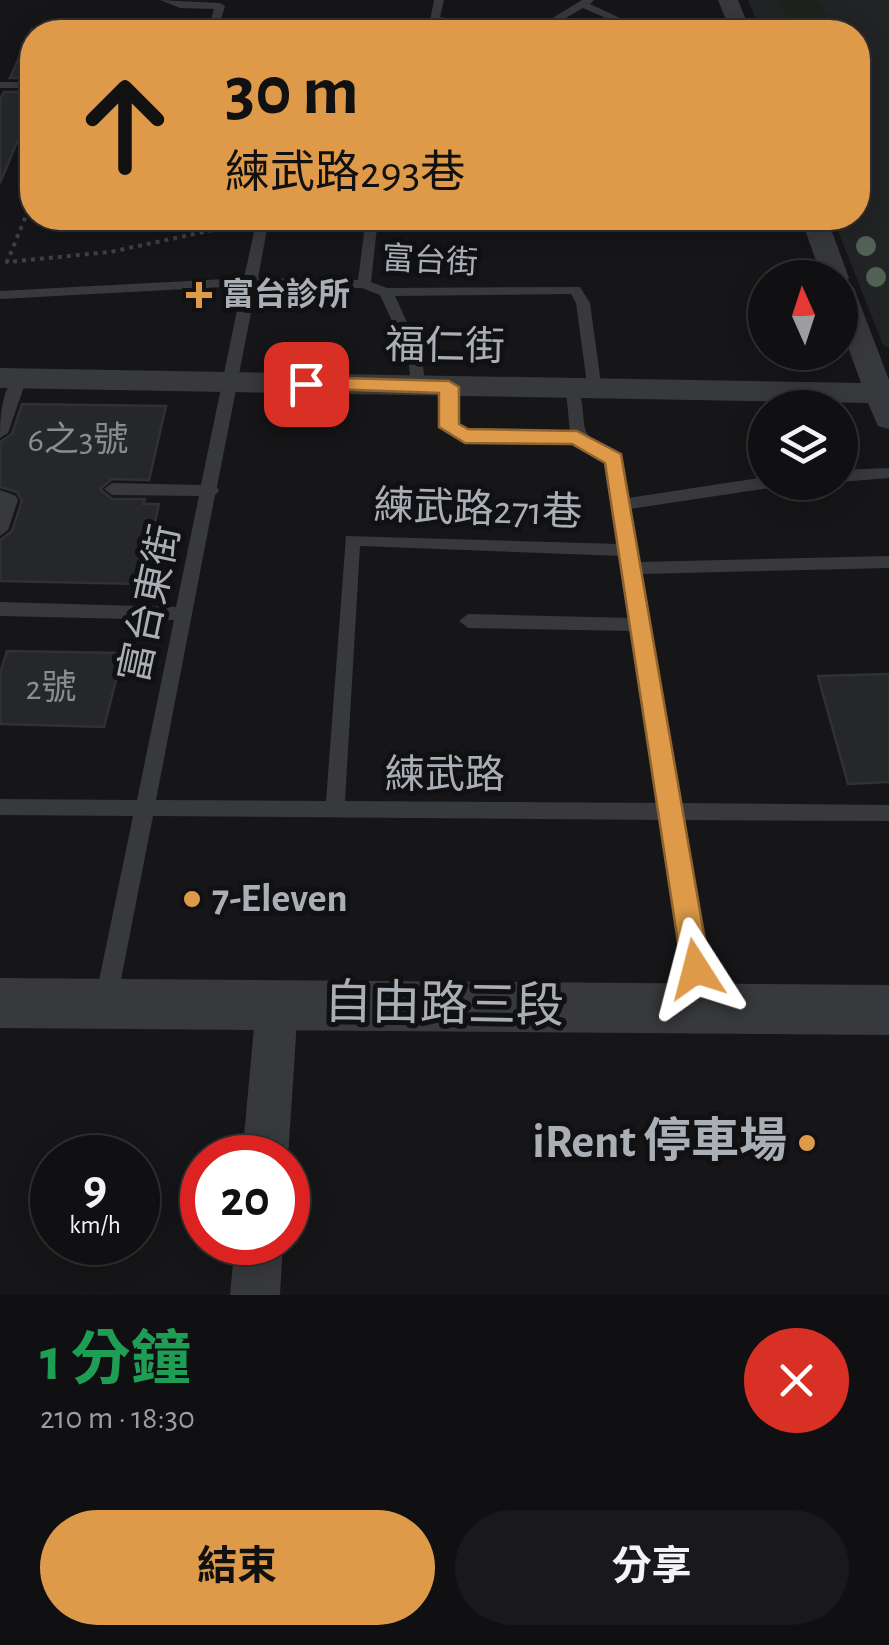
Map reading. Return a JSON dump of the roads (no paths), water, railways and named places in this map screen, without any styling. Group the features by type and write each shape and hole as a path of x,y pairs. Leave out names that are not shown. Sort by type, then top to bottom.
{"street":[{"path":"818,230 829,260"},
{"path":"858,333 886,402"},
{"name":"福仁街","path":"10,378 418,386 886,402"},
{"name":"自由路三段","path":"0,1003 889,1010"},
{"path":"267,1135 277,1005"},
{"path":"254,1295 257,1265"}],"lane":[{"path":"165,0 180,6 220,6 216,20"},
{"path":"439,0 434,19 440,20"},
{"path":"555,20 586,2 621,20"},
{"name":"富台東街","path":"105,1005 260,230"},
{"path":"364,284 371,230"},
{"name":"富台街","path":"0,295 195,284 364,284 386,292 575,290 584,303 584,391"},
{"path":"386,292 415,355 418,386"},
{"path":"0,433 10,378"},
{"path":"449,387 449,427 465,436 577,438 583,445 614,459 702,1008"},
{"path":"577,438 584,391"},
{"path":"858,475 889,473"},
{"path":"622,505 748,485"},
{"path":"112,490 210,492"},
{"path":"0,496 10,500 0,530"},
{"name":"練武路271巷","path":"335,810 352,540 632,559"},
{"path":"632,559 889,562"},
{"path":"0,609 184,614"},
{"path":"468,621 642,625"},
{"name":"練武路","path":"0,807 889,813"}],"place":[{"name":"富台診所","path":"199,295"},
{"name":"7-Eleven","path":"192,899"},
{"name":"iRent 停車場","path":"807,1143"}]}
